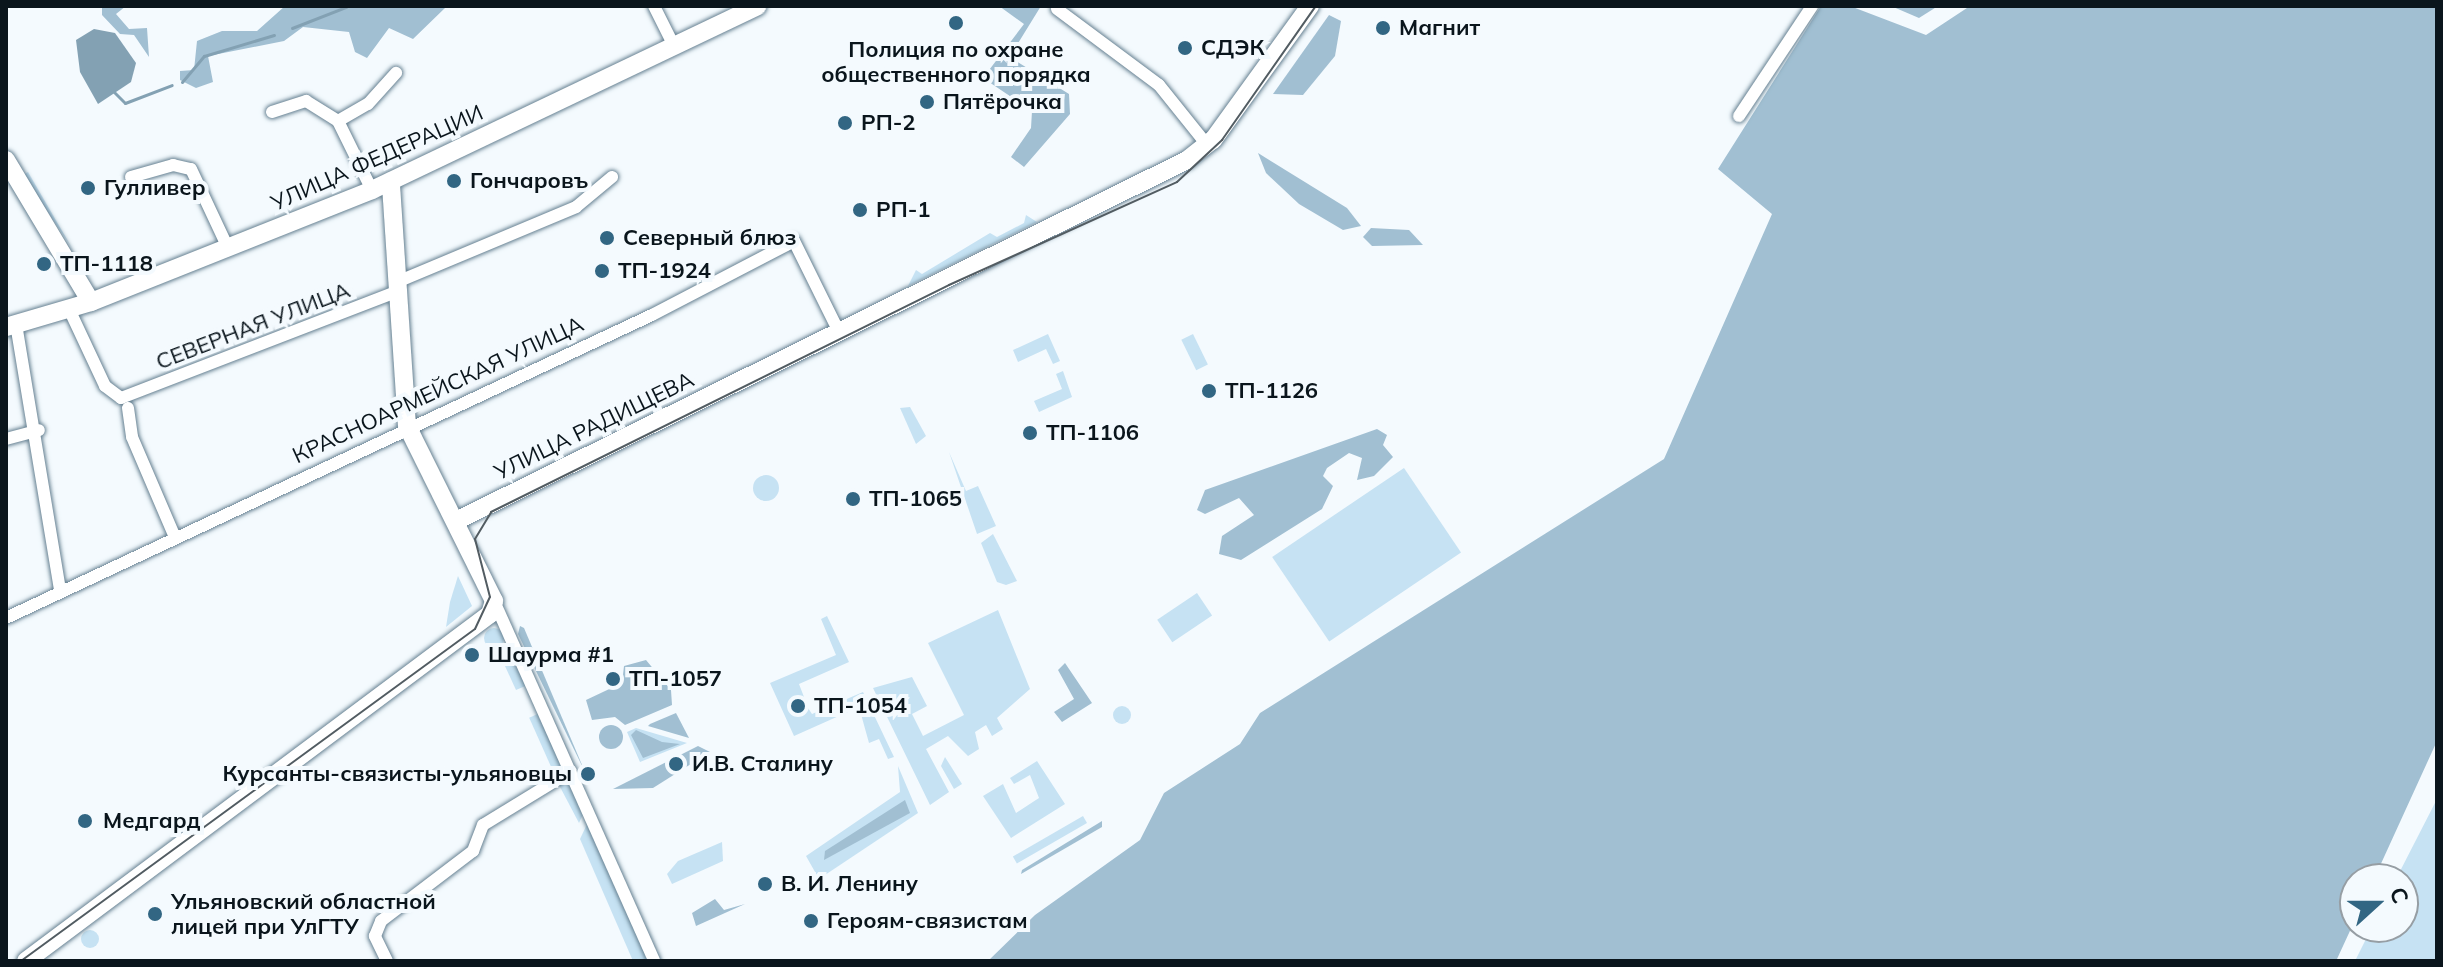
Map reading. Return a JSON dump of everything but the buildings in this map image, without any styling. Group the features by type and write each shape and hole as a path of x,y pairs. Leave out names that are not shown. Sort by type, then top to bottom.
{"street":[{"path":"654,6 674,46"},
{"name":"УЛИЦА ФЕДЕРАЦИИ","path":"11,325 91,302 391,182 757,6"},
{"name":"УЛИЦА РАДИЩЕВА","path":"456,521 839,332 1207,145 1310,6"},
{"path":"1739,116 1812,6"},
{"path":"1057,9 1159,85 1207,145"},
{"path":"338,121 368,104 396,73"},
{"path":"272,112 306,101 338,121 372,190"},
{"path":"6,160 91,302"},
{"path":"131,177 183,166 201,184 228,248"},
{"name":"СЕВЕРНАЯ УЛИЦА","path":"125,403 576,207 612,177"},
{"path":"391,182 407,426 494,601 654,961"},
{"name":"КРАСНОАРМЕЙСКАЯ УЛИЦА","path":"6,618 174,535 652,315 794,241 839,332"},
{"path":"69,309 105,386 125,403 132,437 174,535"},
{"path":"11,325 39,430 60,589"},
{"path":"6,439 39,430"},
{"path":"26,961 477,631 494,601"},
{"path":"387,961 375,936 381,921 473,851 483,825 571,771"}],"shaded area":[{"path":"102,6 126,6 116,14 129,29 147,28 149,57 134,35 120,34 102,15"},
{"path":"285,6 445,8 413,39 389,28 367,58 355,52 349,32 303,27 284,41 208,56 213,82 196,88 180,80 180,71 194,70 197,41 222,31 257,31"},
{"path":"999,6 1041,6 1015,48 1016,61 1069,94 1070,114 1024,167 1011,157 1031,128 1032,111 983,78 1024,24"},
{"path":"1821,6 1850,6 1926,35 1970,6 2437,6 2437,741 2381,863 2339,863 2339,943 2344,943 2337,959 988,961 1035,915 1140,840 1164,793 1240,744 1260,713 1664,459 1772,214 1718,169"},
{"path":"1891,6 1938,6 1919,18"},
{"path":"1329,15 1341,21 1335,56 1303,95 1273,94"},
{"path":"94,29 115,33 136,63 131,82 98,104 80,72 76,40"},
{"path":"1258,153 1347,208 1361,226 1343,230 1299,204 1266,173"},
{"path":"28,172 72,248 23,175"},
{"path":"1026,215 1037,222 908,286 916,270 922,274 990,233 997,237 1024,223"},
{"path":"1371,228 1409,230 1423,245 1372,246 1363,237"},
{"path":"1048,334 1060,361 1053,364 1046,349 1018,362 1013,350"},
{"path":"1193,334 1208,365 1196,370 1181,340"},
{"path":"1063,371 1072,397 1039,412 1034,401 1062,389 1056,374"},
{"path":"910,407 926,436 916,444 900,408"},
{"path":"1377,429 1387,435 1383,445 1393,457 1374,476 1357,480 1362,458 1349,453 1327,468 1323,476 1333,486 1322,509 1241,560 1219,554 1222,536 1254,515 1239,498 1205,514 1197,510 1205,490"},
{"path":"949,452 966,491 978,486 996,526 977,534"},
{"path":"1404,468 1461,553 1329,641 1272,557"},
{"path":"766,475 775,479 779,488 775,497 766,501 757,497 753,488 757,479"},
{"path":"993,534 1017,581 1006,585 997,582 981,543"},
{"path":"458,576 472,606 446,627 450,602"},
{"path":"1197,593 1212,615 1172,642 1157,620"},
{"path":"998,610 1030,689 997,718 1003,729 992,736 986,725 975,732 979,749 968,756 948,736 926,749 949,792 930,805 873,688 912,677 927,706 912,714 923,736 964,715 928,643"},
{"path":"827,616 849,662 799,684 804,697 787,705 792,715 808,708 812,714 863,692 894,757 888,759 879,739 869,743 859,707 794,736 770,683 836,655 821,619"},
{"path":"520,626 524,628 585,772 518,634"},
{"path":"490,628 498,628 504,638 498,648 490,648 484,642 484,634"},
{"path":"509,648 530,684 516,690 500,655"},
{"path":"646,660 671,690 672,705 625,725 615,717 592,720 586,700 622,683 624,666"},
{"path":"1065,663 1092,703 1062,722 1054,712 1074,699 1058,670"},
{"path":"1122,706 1131,715 1122,724 1113,715"},
{"path":"542,712 566,765 553,771 529,718"},
{"path":"676,713 689,738 648,726 650,724"},
{"path":"611,725 620,728 623,737 620,746 611,749 602,746 599,737 602,728"},
{"path":"636,728 687,743 640,762 627,732"},
{"path":"636,730 662,742 680,744 643,758 631,735"},
{"path":"698,746 710,752 653,788 613,789"},
{"path":"945,757 962,784 954,789 941,766"},
{"path":"1037,761 1065,804 1011,838 983,796 1003,784 1016,813 1039,798 1030,775 1014,784 1010,778"},
{"path":"898,766 918,813 819,879 806,856 900,792"},
{"path":"571,778 585,810 579,823 559,785"},
{"path":"2437,799 2437,961 2355,961 2364,943 2419,943 2419,863 2404,863"},
{"path":"905,800 910,813 824,860 825,851"},
{"path":"1083,816 1087,823 1017,863 1013,856"},
{"path":"589,820 650,961 633,961 580,839"},
{"path":"1102,821 1102,827 1021,874 1022,870"},
{"path":"722,842 723,861 672,884 667,874 678,861"},
{"path":"715,899 724,910 745,904 696,926 692,913"},
{"path":"90,930 99,939 90,948 81,939"}],"waterway":[{"path":"292,28 346,7"},
{"path":"182,82 204,56 274,35"},
{"path":"112,90 125,103 172,85"}],"tram line":[{"path":"21,961 475,629 490,597 475,539 491,512 949,285 1177,182 1222,140 1316,6"}],"place":[{"name":"Полиция по охране общественного порядка","path":"956,23"},
{"name":"Магнит","path":"1383,28"},
{"name":"СДЭК","path":"1185,48"},
{"name":"Пятёрочка","path":"927,102"},
{"name":"РП-2","path":"845,123"},
{"name":"Гончаровъ","path":"454,181"},
{"name":"Гулливер","path":"88,188"},
{"name":"РП-1","path":"860,210"},
{"name":"Северный блюз","path":"607,238"},
{"name":"ТП-1118","path":"44,264"},
{"name":"ТП-1924","path":"602,271"},
{"name":"ТП-1126","path":"1209,391"},
{"name":"ТП-1106","path":"1030,433"},
{"name":"ТП-1065","path":"853,499"},
{"name":"Шаурма #1","path":"472,655"},
{"name":"ТП-1057","path":"613,679"},
{"name":"ТП-1054","path":"798,706"},
{"name":"И.В. Сталину","path":"676,764"},
{"name":"Курсанты-связисты-ульяновцы","path":"588,774"},
{"name":"Медгард","path":"85,821"},
{"name":"В. И. Ленину","path":"765,884"},
{"name":"Ульяновский областной лицей при УлГТУ","path":"155,914"},
{"name":"Героям-связистам","path":"811,921"}]}
